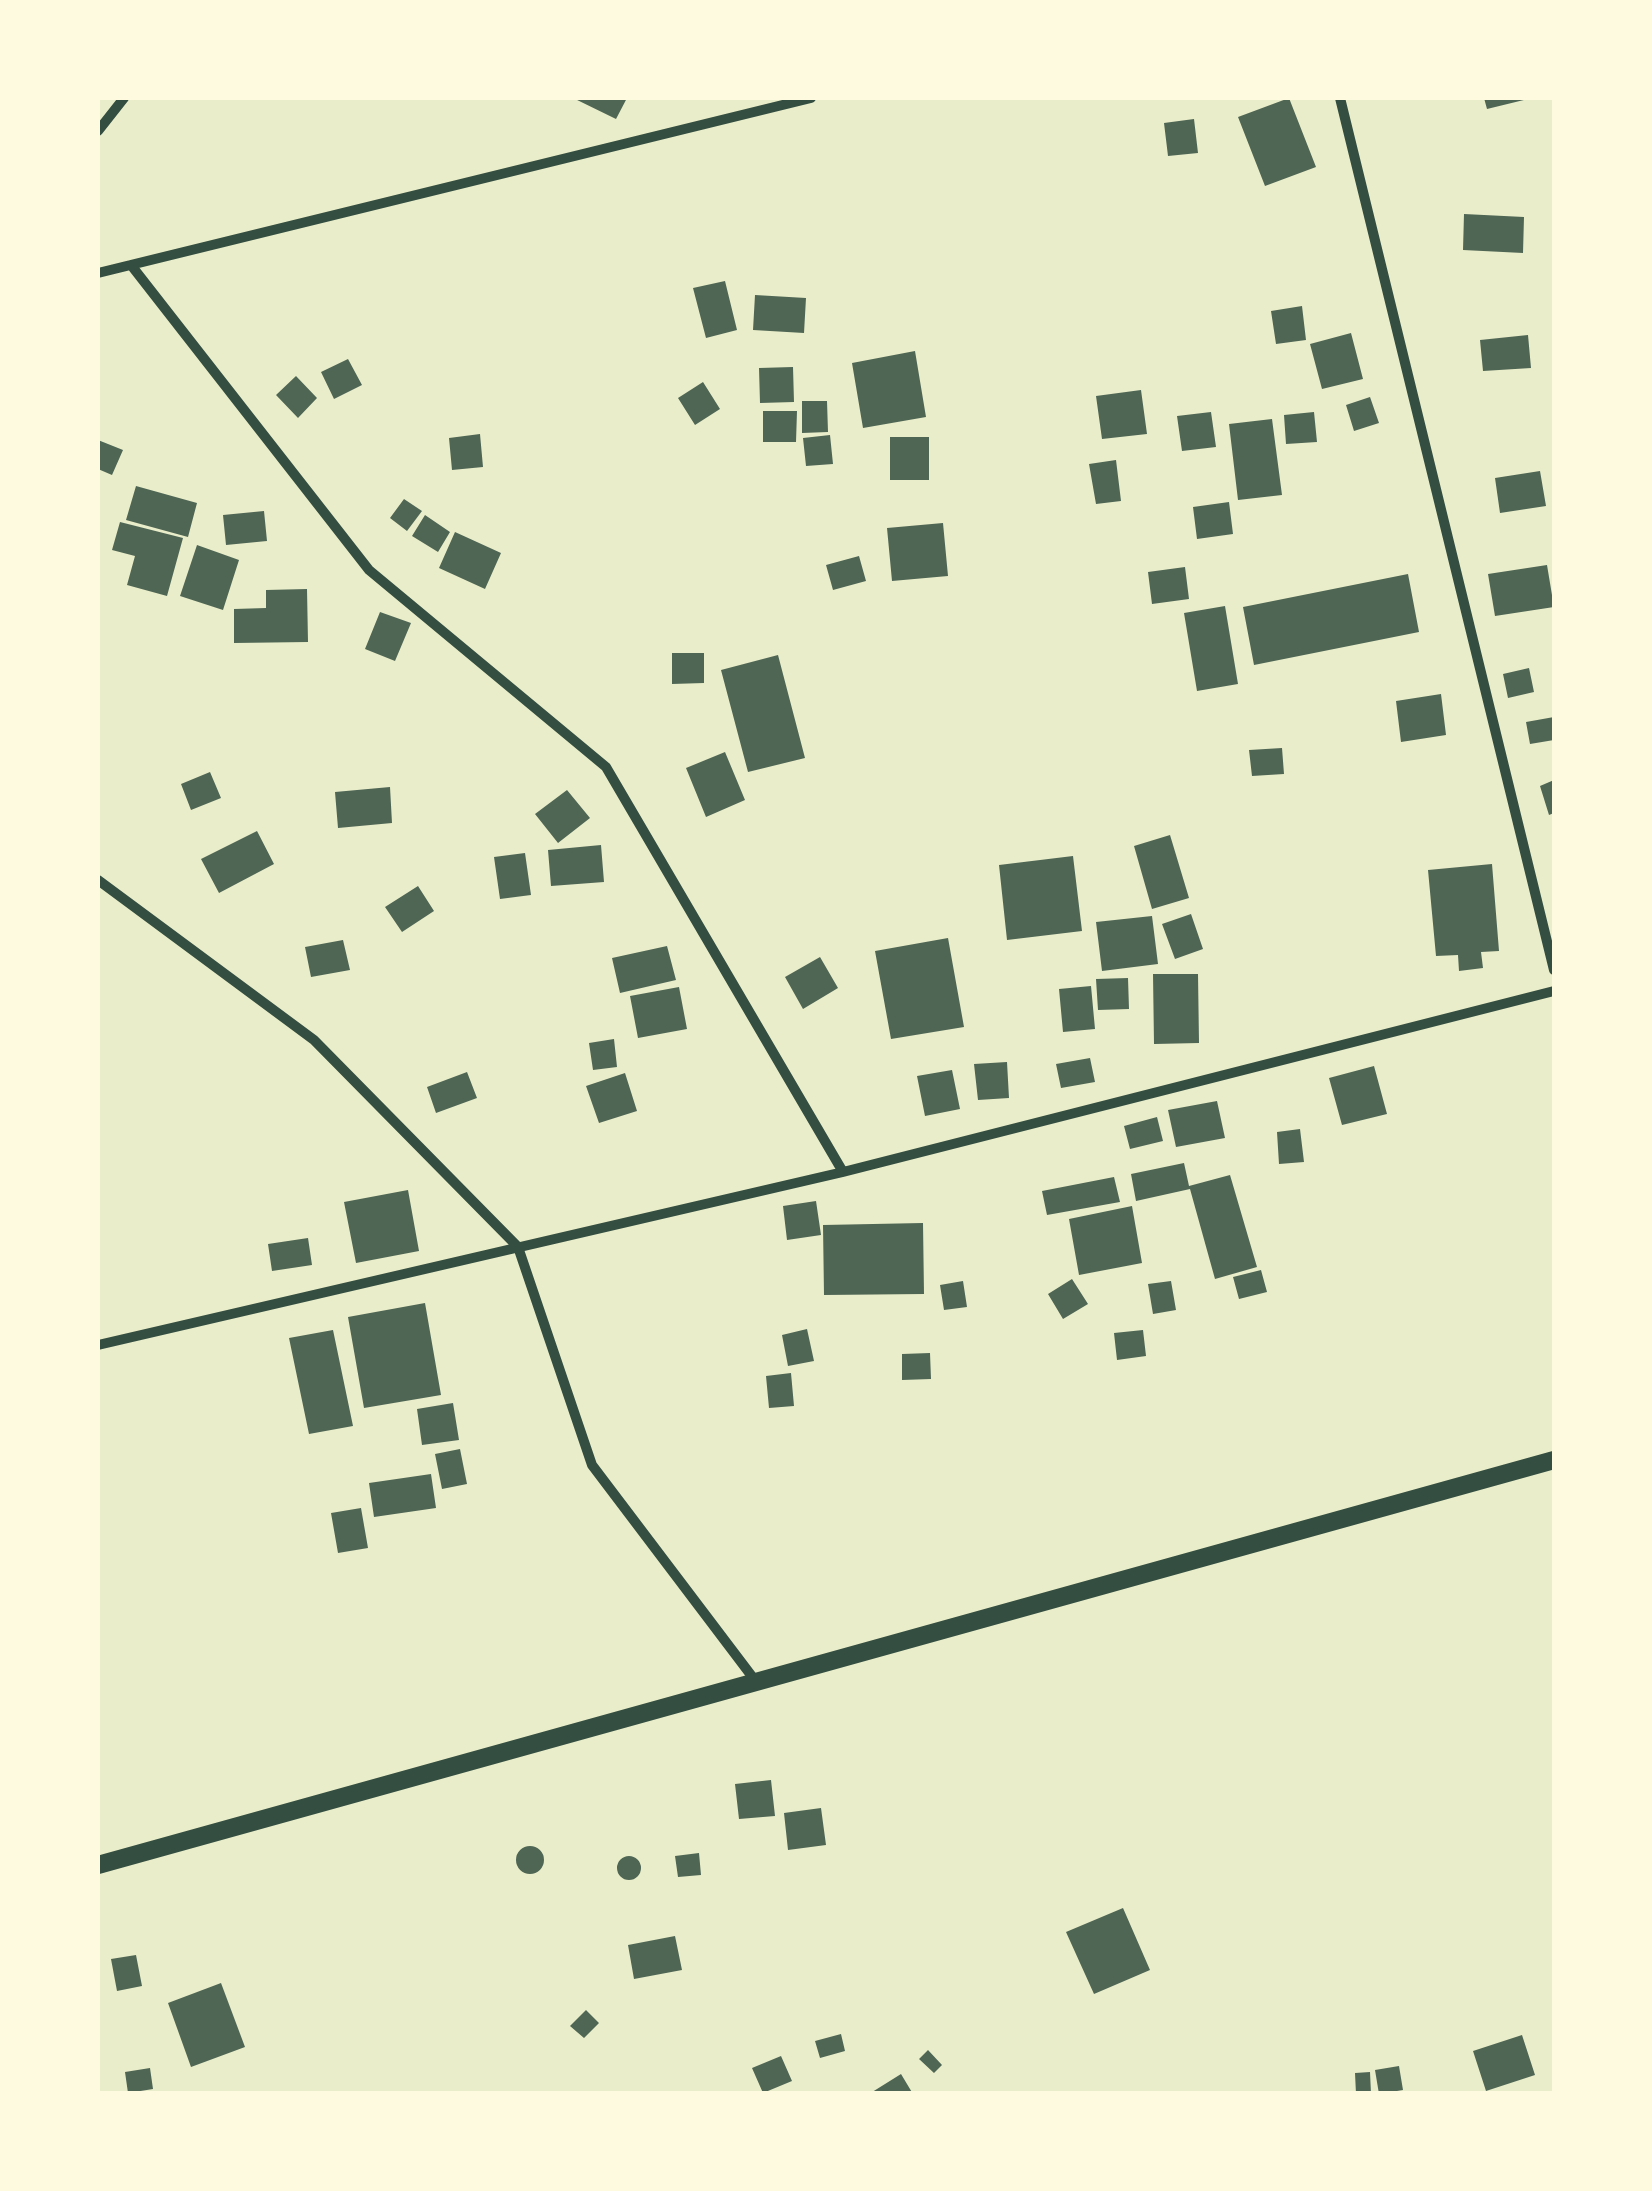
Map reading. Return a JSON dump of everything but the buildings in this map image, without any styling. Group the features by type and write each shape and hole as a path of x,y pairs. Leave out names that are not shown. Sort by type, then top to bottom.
{"street":[{"path":"98,131 124,98"},
{"path":"98,273 811,98"},
{"path":"1340,98 1554,970"},
{"path":"131,265 369,570 606,766 843,1172"},
{"path":"98,880 314,1040 518,1247 592,1464 757,1683"},
{"path":"98,1345 843,1172 1554,991"},
{"path":"98,1865 1554,1460"}]}
